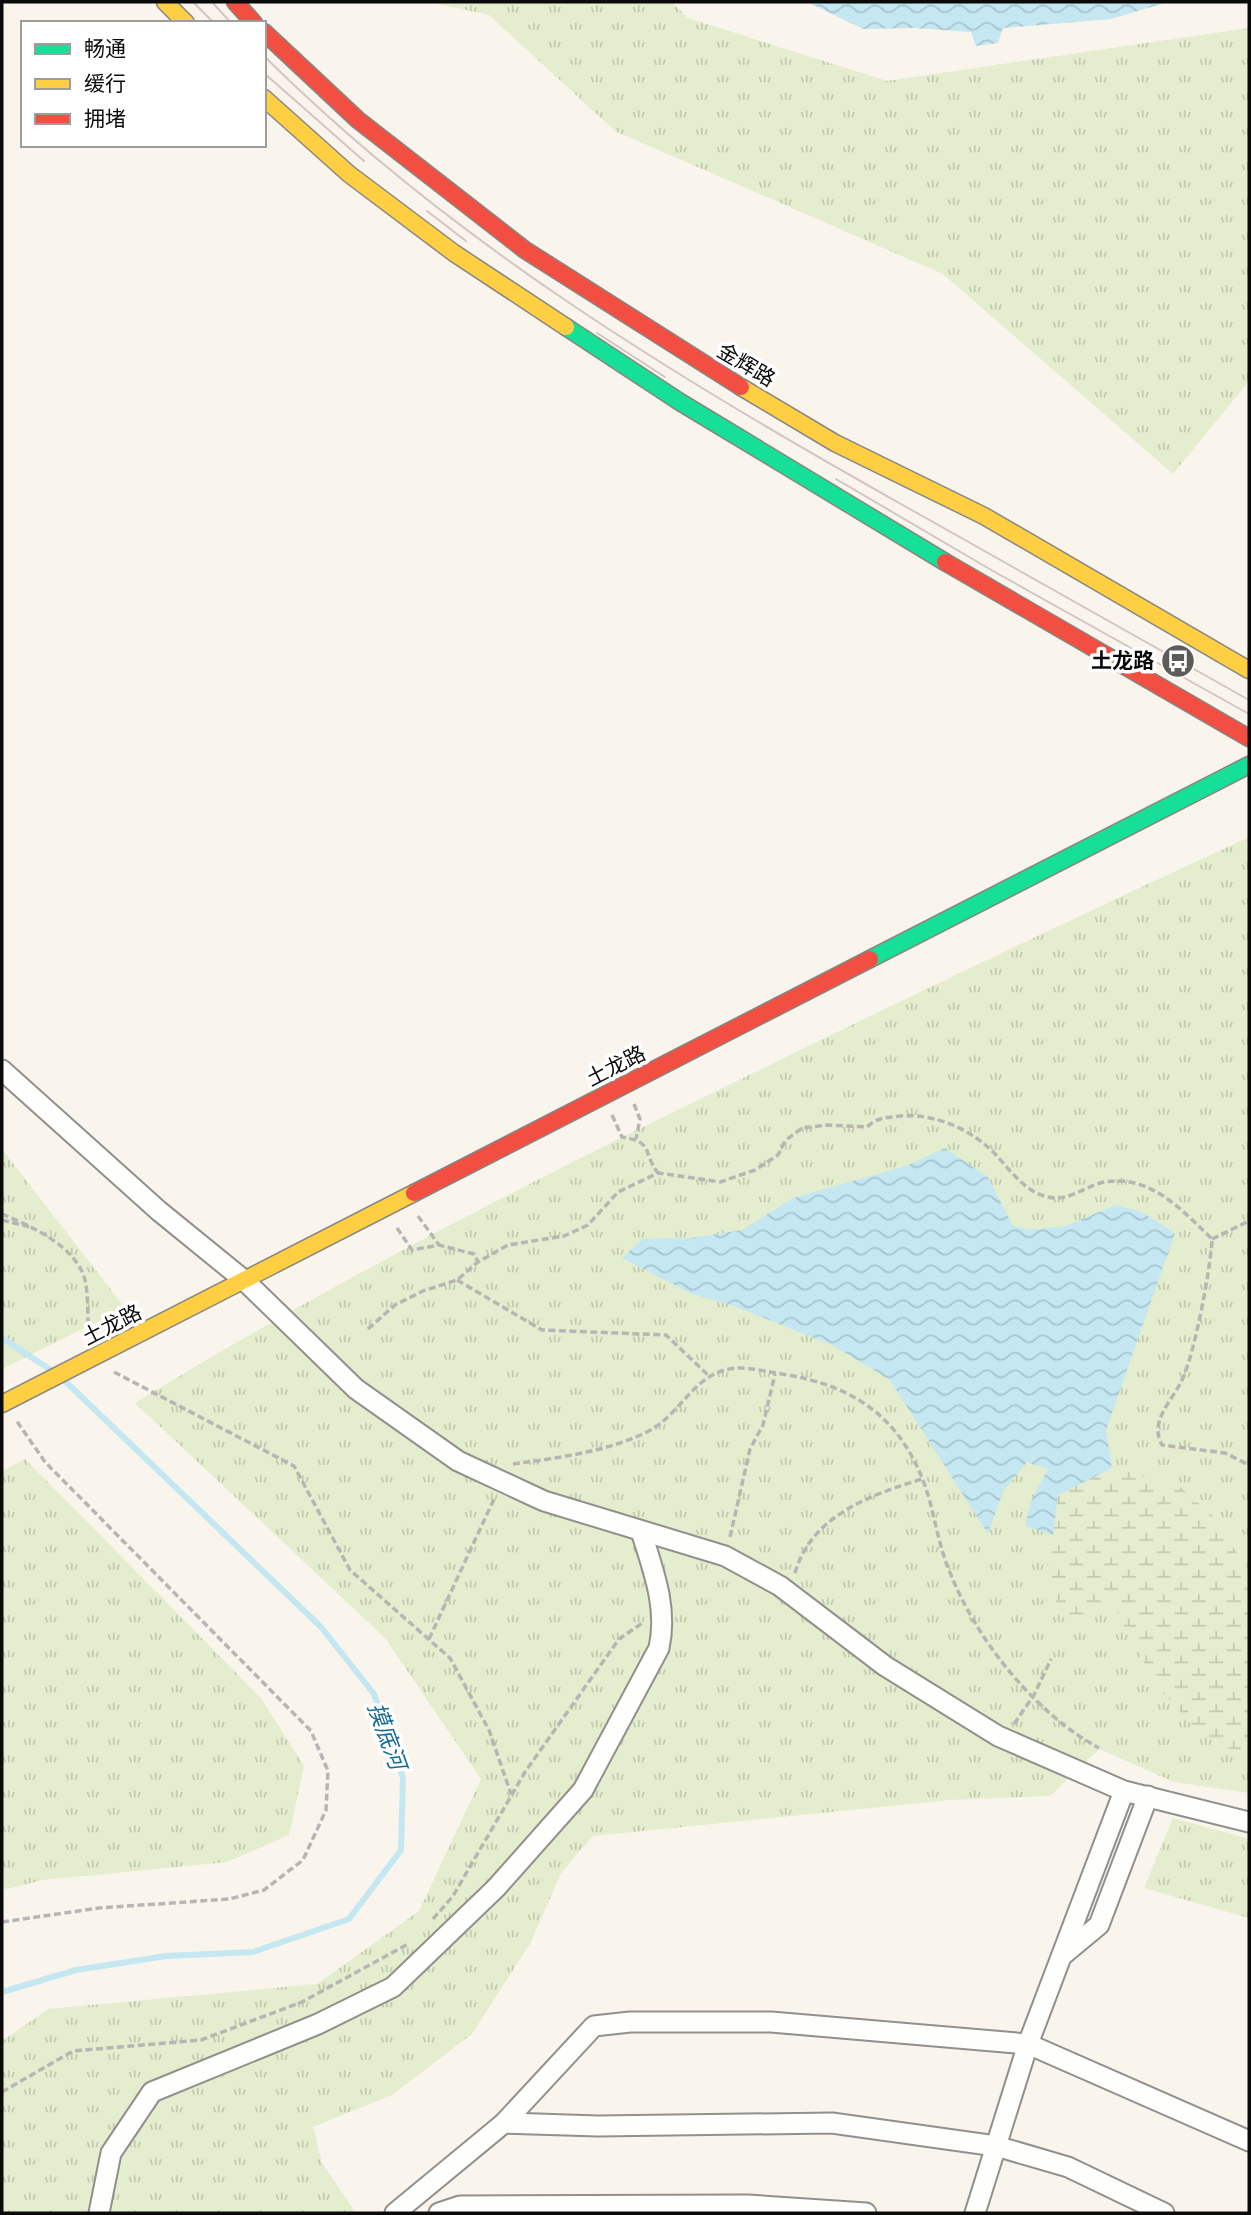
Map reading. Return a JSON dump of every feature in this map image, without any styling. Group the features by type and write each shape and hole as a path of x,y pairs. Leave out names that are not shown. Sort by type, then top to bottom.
{"main road":[{"path":"166,2 184,21"},
{"path":"234,2 252,21"},
{"name":"金辉路","path":"266,34 358,120 525,250 666,342 835,443 984,516 1249,670"},
{"path":"266,100 349,174 454,253 680,402 889,529 1249,738"},
{"name":"土龙路","path":"3,1404 1249,765"}],"street":[{"path":"2,1070 159,1212 245,1280 356,1389 458,1461 544,1501 725,1556 789,1592 885,1666 1006,1739 1124,1791 1249,1822"},
{"path":"99,2213 111,2153 152,2092 318,2024 393,1987 496,1888 583,1790 659,1648 664,1625 662,1609 641,1531"},
{"path":"975,2213 1028,2044 1124,1791"},
{"path":"1063,1954 1100,1925 1148,1796"},
{"path":"395,2213 504,2123 594,2026 630,2022 771,2022 1028,2044 1249,2141"},
{"path":"504,2123 598,2126 832,2123 996,2146 1068,2167 1164,2213"},
{"path":"439,2213 460,2206 748,2204 866,2213"}],"path":[{"path":"627,1085 640,1119 636,1139"},
{"path":"603,1096 622,1137 636,1139 646,1145 658,1173"},
{"path":"368,1329 395,1306 423,1291 457,1280 478,1262 508,1245 564,1236 588,1226 618,1192 658,1173 720,1182 755,1171 778,1155 785,1141 802,1128 827,1125 867,1127 875,1119 919,1114 957,1126 993,1152 1019,1182 1049,1198 1075,1195 1104,1182 1147,1186 1174,1202 1212,1238 1212,1261 1183,1380 1161,1416 1157,1429 1158,1438 1162,1446 1225,1453 1249,1465"},
{"path":"407,1197 439,1245"},
{"path":"384,1209 412,1250 439,1245 474,1254 478,1262"},
{"path":"2,1214 42,1230 79,1265 85,1282 86,1362 294,1466 350,1570 450,1658 489,1730 511,1796"},
{"path":"2,1220 42,1230"},
{"path":"1212,1238 1249,1221"},
{"path":"457,1280 542,1330 666,1335 708,1375"},
{"path":"429,1639 510,1464 621,1443 649,1431 708,1375 738,1368 810,1378 844,1390 880,1413 899,1434 922,1479 952,1579 1000,1663 1034,1695 1046,1712 1071,1733 1099,1748"},
{"path":"725,1556 750,1449 763,1425 775,1373"},
{"path":"2,1922 99,1909 229,1899 264,1890 303,1860 326,1810 328,1771 311,1731 46,1462 3,1404"},
{"path":"789,1592 809,1541 824,1525 873,1497 922,1479"},
{"path":"430,1923 453,1896 511,1796 619,1639 662,1609"},
{"path":"1006,1739 1034,1695 1051,1659"},
{"path":"2,2092 73,2051 201,2040 302,2002 414,1940"}],"green space":[{"path":"429,2 672,2 688,18 887,81 1249,28 1249,381 1173,474 943,274 615,131 489,15"},
{"path":"1249,837 1249,1793 1174,1782 1099,1749 1050,1796 950,1800 593,1836 561,1873 531,1942 472,2034 392,2095 313,2127 322,2163 356,2213 2,2213 2,2041 48,2009 317,1984 419,1911 481,1779 385,1638 135,1403 281,1317 505,1197 861,1020"},
{"path":"2,1149 125,1308 2,1369"},
{"path":"25,1459 261,1698 304,1766 289,1835 227,1862 43,1880 2,1890 2,1471"},
{"path":"1112,1468 1178,1485 1212,1515 1249,1571 1249,1758 1200,1734 1157,1686 1109,1598 1070,1630 1044,1576 1051,1551 1057,1495"},
{"path":"1173,1818 1249,1839 1249,1918 1144,1888"}],"water":[{"path":"807,2 1168,2 1111,19 1003,28 998,43 976,46 971,32 915,28 863,29"},
{"path":"945,1148 988,1177 1013,1226 1029,1230 1066,1226 1115,1205 1142,1212 1175,1233 1106,1430 1112,1468 1058,1495 1053,1535 1025,1526 1031,1501 1048,1469 1027,1462 1003,1491 988,1534 890,1380 832,1345 734,1306 692,1294 622,1258 642,1239 691,1238 742,1230 793,1198 906,1166"}],"waterway":[{"name":"摸底河","path":"2,1338 51,1370"},
{"name":"摸底河","path":"2,1992 76,1970 166,1956 253,1952 349,1919 401,1850 403,1778 374,1694 321,1627 65,1381"}],"tram line":[{"path":"193,2 212,21"},
{"path":"212,2 229,21"},
{"path":"266,58 336,124 412,187 490,247 653,358 822,459 1249,700"},
{"path":"266,75 364,161"},
{"path":"427,211 466,241"},
{"path":"597,333 665,377"},
{"path":"836,479 993,571 1249,714"}],"traffic: fast":[{"path":"566,327 680,402 945,562"},
{"path":"870,959 1249,765"}],"traffic: slow":[{"path":"165,2 184,21"},
{"path":"266,100 349,174 454,253 566,327"},
{"path":"741,387 835,443 984,516 1249,670"},
{"path":"2,1404 414,1193"}],"traffic: jam":[{"path":"235,2 252,21"},
{"path":"266,34 358,120 525,250 741,387"},
{"path":"945,562 1249,738"},
{"path":"414,1193 870,959"}],"place":[{"name":"土龙路","path":"1178,661"}]}
